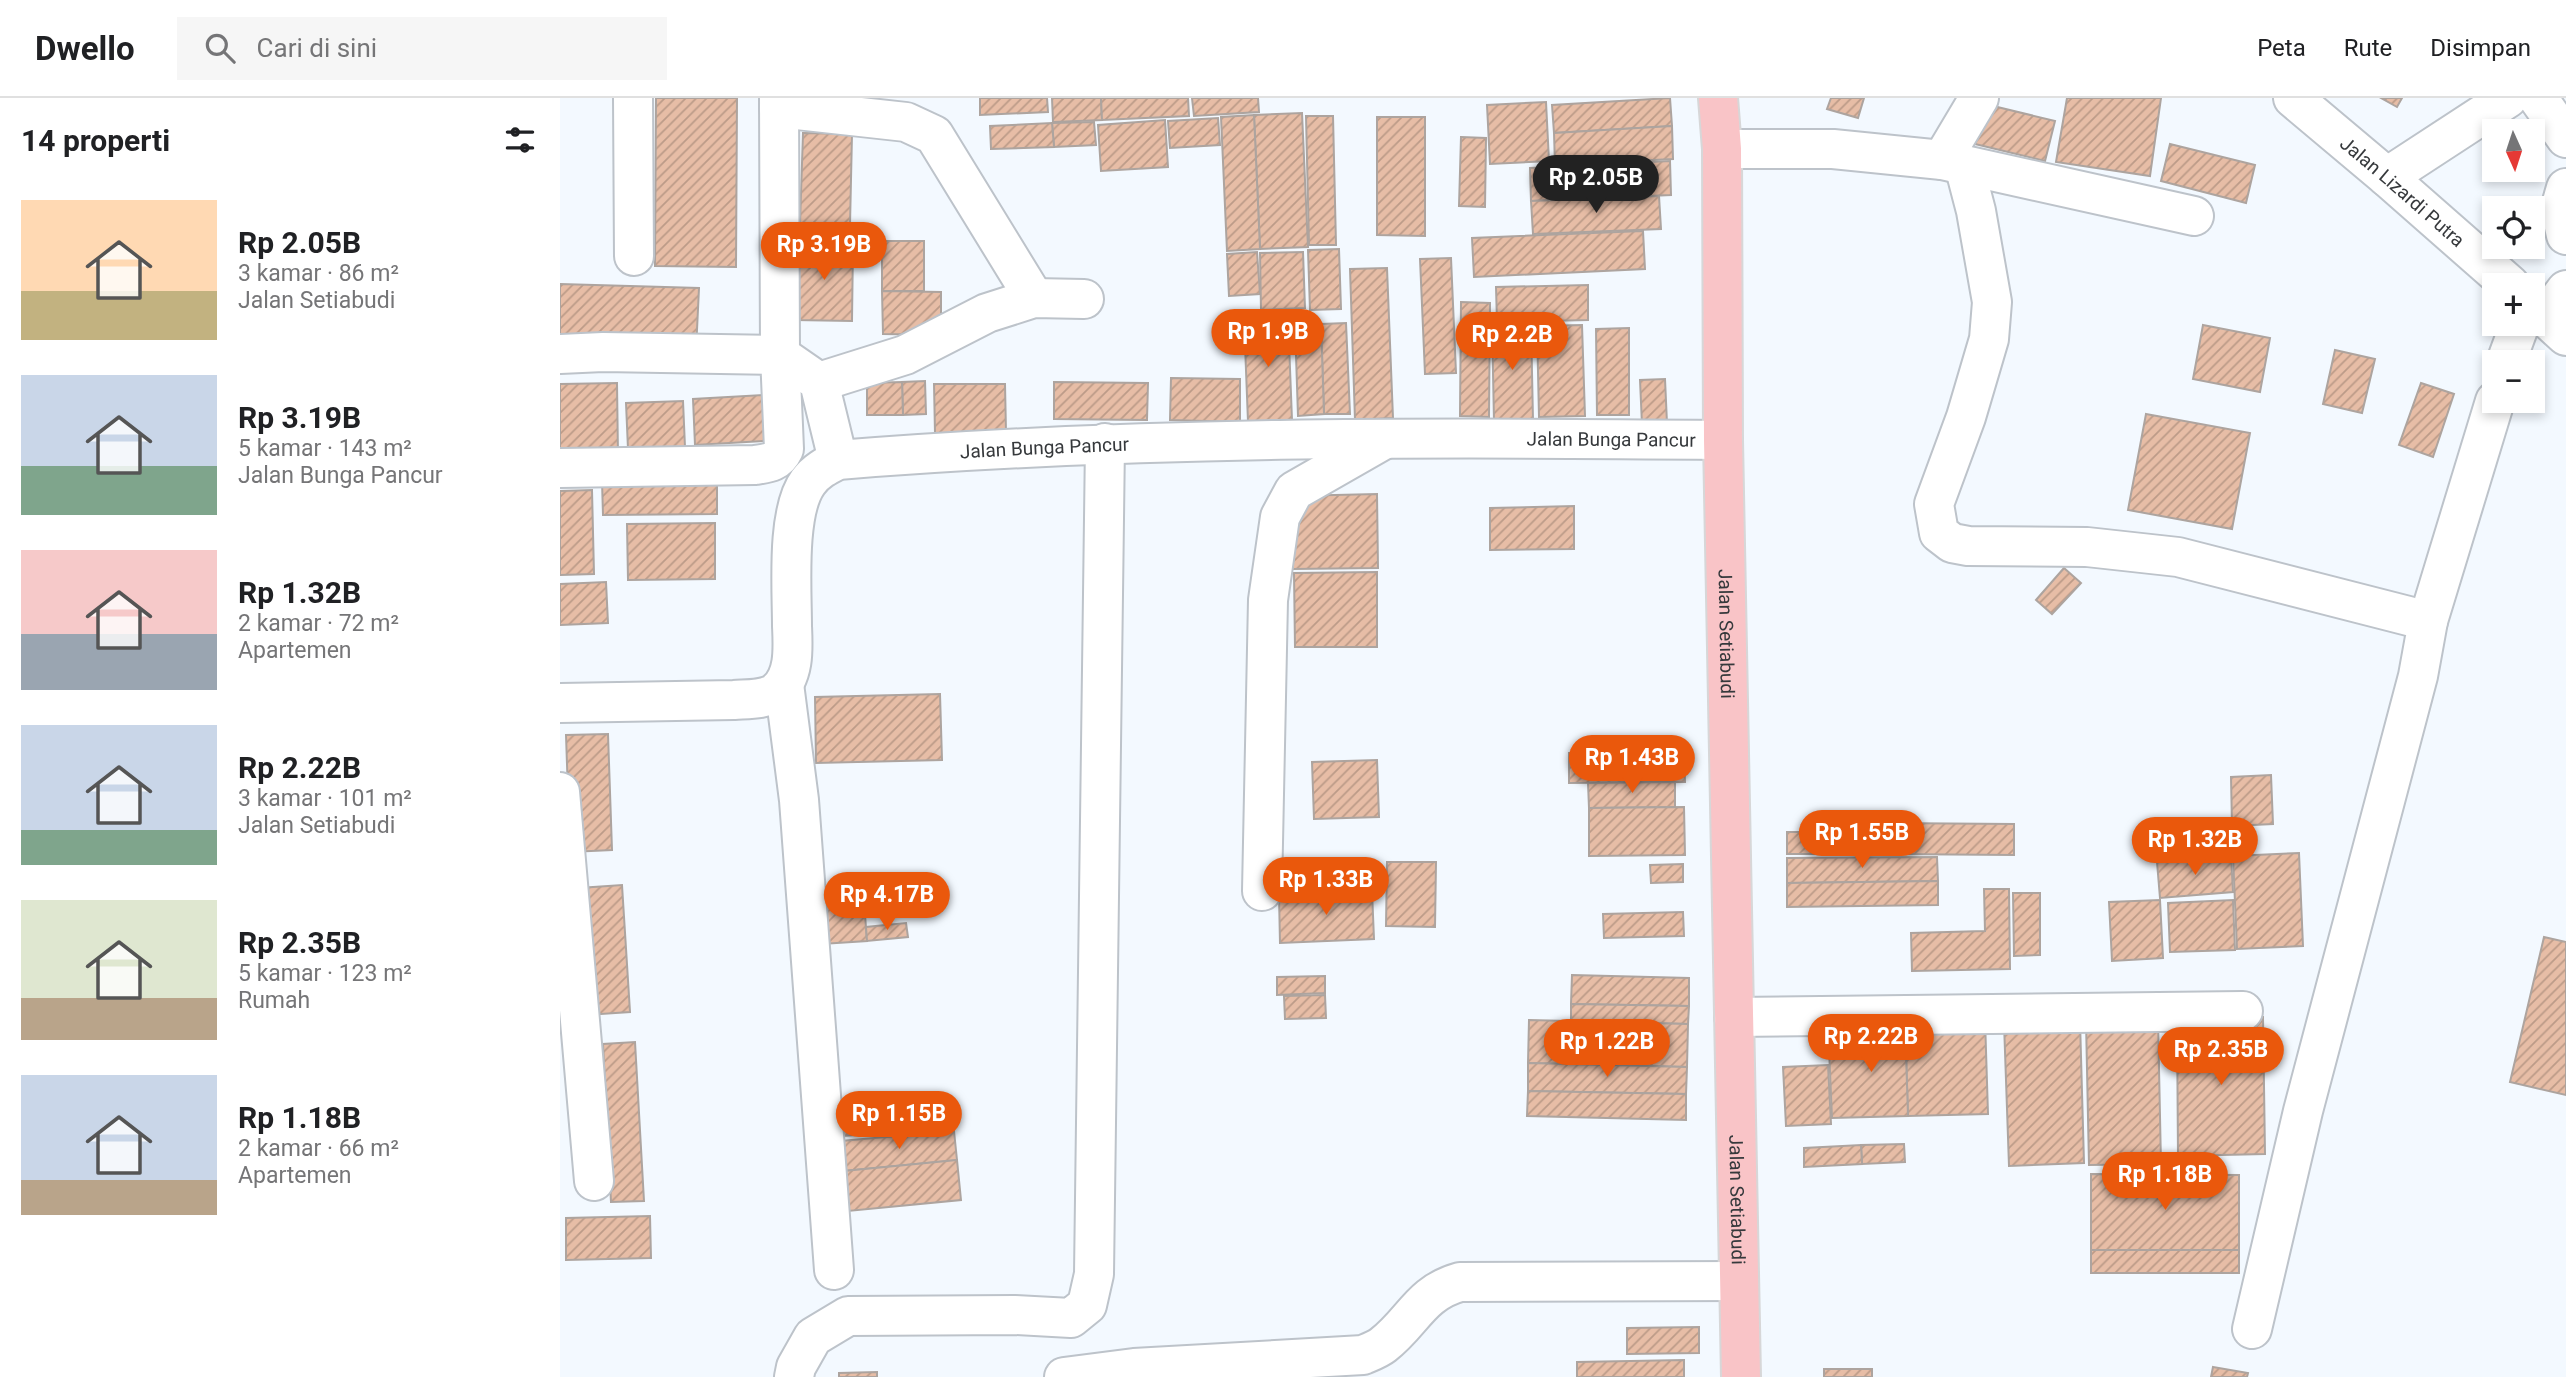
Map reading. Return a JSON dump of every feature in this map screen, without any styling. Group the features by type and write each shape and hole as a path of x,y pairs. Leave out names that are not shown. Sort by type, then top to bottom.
{"main road":[{"name":"Jalan Setiabudi","path":"1718,98 1722,149 1723,440 1741,1377"}],"street":[{"path":"633,98 634,256"},
{"path":"1979,98 1953,162 1976,211 1992,302 1989,339 1966,417 1934,504 1939,533 1952,543 1968,546 2087,547 2178,557 2428,621"},
{"name":"Jalan Lizardi Putra","path":"2293,98 2496,273"},
{"path":"2387,177 2508,98"},
{"path":"2538,98 2566,138"},
{"path":"560,468 755,465 780,457 784,449 780,355 779,103 906,122 934,135 1034,298"},
{"path":"1722,149 1833,149 1953,162 2194,216"},
{"path":"2566,188 2560,209 2566,235"},
{"path":"819,382 905,355 987,313 1034,298 1084,299"},
{"path":"2516,350 2546,314"},
{"path":"560,354 603,352 780,355 819,382 838,460 821,468 806,484 796,513 792,544 793,645 790,670 784,684 774,694 762,698 734,700 560,703"},
{"path":"2252,1329 2303,1111 2418,677 2428,621 2491,413"},
{"path":"1262,891 1268,600 1280,517 1294,491 1390,437"},
{"name":"Jalan Bunga Pancur","path":"838,460 1105,443 1390,437 1723,440"},
{"path":"794,1377 796,1367 813,1338 848,1316 1015,1315 1071,1318 1087,1305 1094,1274 1105,443"},
{"path":"784,684 799,800 834,1270"},
{"path":"560,792 594,1181"},
{"path":"1734,1017 2243,1011"},
{"path":"1064,1377 1134,1368 1363,1355 1383,1345 1441,1287 1460,1282 1739,1281"}],"building":[{"path":"656,98 737,98 736,267 655,266"},
{"path":"980,98 1047,98 1048,112 980,115"},
{"path":"1052,98 1101,98 1102,120 1053,122"},
{"path":"1101,98 1188,98 1189,116 1102,120"},
{"path":"1192,98 1258,98 1259,112 1194,116"},
{"path":"1670,98 1672,126 1554,133 1552,105"},
{"path":"1831,98 1864,98 1858,118 1827,109"},
{"path":"2067,98 2161,98 2150,176 2056,162"},
{"path":"2381,98 2402,98 2397,107"},
{"path":"1546,102 1549,161 1490,164 1487,105"},
{"path":"1985,104 2055,121 2045,161 1975,144"},
{"path":"1302,113 1308,247 1260,249 1254,115"},
{"path":"1254,115 1260,249 1227,251 1221,117"},
{"path":"1306,116 1333,116 1336,245 1309,245"},
{"path":"1377,117 1425,117 1425,236 1377,235"},
{"path":"1218,118 1220,145 1170,148 1168,121"},
{"path":"1165,120 1168,167 1101,171 1098,125"},
{"path":"1094,122 1096,145 1054,147 1052,123"},
{"path":"1052,123 1054,147 991,149 990,126"},
{"path":"1672,126 1673,159 1555,165 1554,133"},
{"path":"803,133 852,134 850,225 800,224"},
{"path":"1461,137 1486,138 1485,207 1459,206"},
{"path":"2170,144 2255,165 2246,203 2161,181"},
{"path":"1670,161 1671,195 1531,201 1530,168"},
{"path":"1659,196 1661,229 1533,234 1531,201"},
{"path":"1643,231 1645,269 1474,277 1472,238"},
{"path":"882,241 924,241 924,291 882,291"},
{"path":"797,243 853,245 852,321 795,320"},
{"path":"1339,249 1341,309 1310,310 1308,250"},
{"path":"1257,252 1260,294 1229,296 1227,254"},
{"path":"1303,252 1305,308 1261,310 1260,253"},
{"path":"1451,258 1456,373 1425,374 1420,259"},
{"path":"1387,268 1393,418 1355,420 1350,269"},
{"path":"560,284 699,288 696,351 560,347"},
{"path":"1588,285 1588,320 1497,322 1496,287"},
{"path":"882,291 941,292 941,335 883,334"},
{"path":"1461,302 1490,303 1489,417 1460,416"},
{"path":"1288,317 1292,420 1248,422 1244,319"},
{"path":"1346,323 1350,414 1324,414 1321,324"},
{"path":"1321,324 1324,414 1298,416 1295,325"},
{"path":"1492,324 1531,324 1533,420 1494,421"},
{"path":"1582,325 1585,416 1539,417 1537,326"},
{"path":"2203,325 2270,338 2260,392 2193,379"},
{"path":"1629,328 1629,415 1597,415 1596,329"},
{"path":"2335,350 2375,359 2362,413 2323,404"},
{"path":"1171,378 1240,379 1240,422 1170,420"},
{"path":"1665,379 1667,423 1642,425 1640,380"},
{"path":"925,381 926,414 903,415 902,382"},
{"path":"902,382 903,415 867,415 867,383"},
{"path":"1054,382 1148,383 1147,420 1054,419"},
{"path":"617,383 618,457 560,458 560,384"},
{"path":"2421,383 2454,394 2433,457 2399,445"},
{"path":"934,384 1005,384 1006,432 935,433"},
{"path":"763,395 765,441 695,445 693,399"},
{"path":"683,401 685,447 628,449 626,403"},
{"path":"2146,414 2250,433 2232,529 2128,510"},
{"path":"717,479 717,514 603,515 602,481"},
{"path":"592,490 594,574 560,575 560,491"},
{"path":"1377,494 1378,568 1293,569 1292,496"},
{"path":"1574,506 1574,549 1490,550 1490,508"},
{"path":"715,523 715,579 628,580 627,524"},
{"path":"2064,568 2081,583 2052,614 2036,600"},
{"path":"1377,572 1377,647 1295,647 1294,573"},
{"path":"606,582 608,623 560,625 560,584"},
{"path":"940,694 942,760 816,763 815,697"},
{"path":"608,734 612,850 570,852 566,735"},
{"path":"1684,751 1685,782 1569,783 1569,753"},
{"path":"1377,760 1379,817 1314,819 1312,762"},
{"path":"2271,775 2273,824 2232,826 2231,777"},
{"path":"1675,782 1675,807 1589,808 1588,783"},
{"path":"1684,807 1685,855 1589,856 1589,808"},
{"path":"1886,823 2014,824 2014,855 1886,854"},
{"path":"1787,832 1885,832 1885,854 1787,854"},
{"path":"2299,853 2303,946 2237,949 2233,856"},
{"path":"2231,856 2233,892 2160,898 2157,862"},
{"path":"1937,857 1938,881 1787,883 1787,858"},
{"path":"1387,862 1436,862 1435,927 1386,926"},
{"path":"1683,864 1683,882 1651,883 1650,865"},
{"path":"1938,881 1938,905 1787,907 1787,883"},
{"path":"622,885 630,1012 586,1015 579,888"},
{"path":"1984,889 2009,889 2010,969 1912,971 1911,933 1985,931"},
{"path":"1372,891 1374,939 1280,943 1279,895"},
{"path":"2013,893 2040,893 2040,955 2014,956"},
{"path":"2160,900 2163,958 2112,961 2109,902"},
{"path":"2233,900 2235,950 2170,952 2168,903"},
{"path":"864,901 867,941 822,944 819,905"},
{"path":"1683,912 1684,936 1604,938 1603,914"},
{"path":"906,923 908,937 867,941 866,927"},
{"path":"2544,937 2566,942 2566,1095 2510,1082"},
{"path":"1572,975 1689,978 1689,1006 1571,1004"},
{"path":"1325,976 1325,993 1277,995 1277,977"},
{"path":"1325,995 1326,1018 1285,1019 1284,996"},
{"path":"1571,1004 1689,1006 1688,1024 1571,1021"},
{"path":"2263,1017 2265,1154 2178,1156 2177,1019"},
{"path":"1985,1019 1988,1114 1908,1116 1905,1022"},
{"path":"1529,1020 1688,1024 1687,1067 1528,1063"},
{"path":"2158,1020 2161,1164 2089,1165 2086,1021"},
{"path":"2080,1021 2084,1163 2009,1166 2004,1023"},
{"path":"1905,1022 1908,1116 1832,1118 1829,1049 1856,1048 1855,1024"},
{"path":"635,1042 644,1201 611,1202 603,1044"},
{"path":"1528,1063 1687,1067 1686,1094 1528,1091"},
{"path":"1828,1065 1831,1124 1786,1126 1783,1067"},
{"path":"1528,1091 1686,1094 1686,1120 1527,1116"},
{"path":"928,1101 931,1129 844,1136 841,1108"},
{"path":"954,1131 957,1160 844,1171 841,1141"},
{"path":"1904,1144 1905,1162 1862,1164 1861,1145"},
{"path":"1861,1145 1862,1164 1804,1167 1804,1148"},
{"path":"957,1160 961,1200 848,1211 844,1171"},
{"path":"2091,1174 2239,1175 2239,1250 2091,1250"},
{"path":"650,1216 651,1258 566,1260 566,1218"},
{"path":"2091,1250 2239,1250 2239,1273 2091,1273"},
{"path":"1699,1327 1699,1353 1627,1354 1627,1328"},
{"path":"1684,1360 1684,1377 1577,1377 1577,1362"},
{"path":"2213,1367 2248,1373 2247,1377 2211,1377"},
{"path":"1824,1369 1872,1369 1872,1377 1824,1377"},
{"path":"877,1372 877,1377 839,1377 839,1373"}]}
